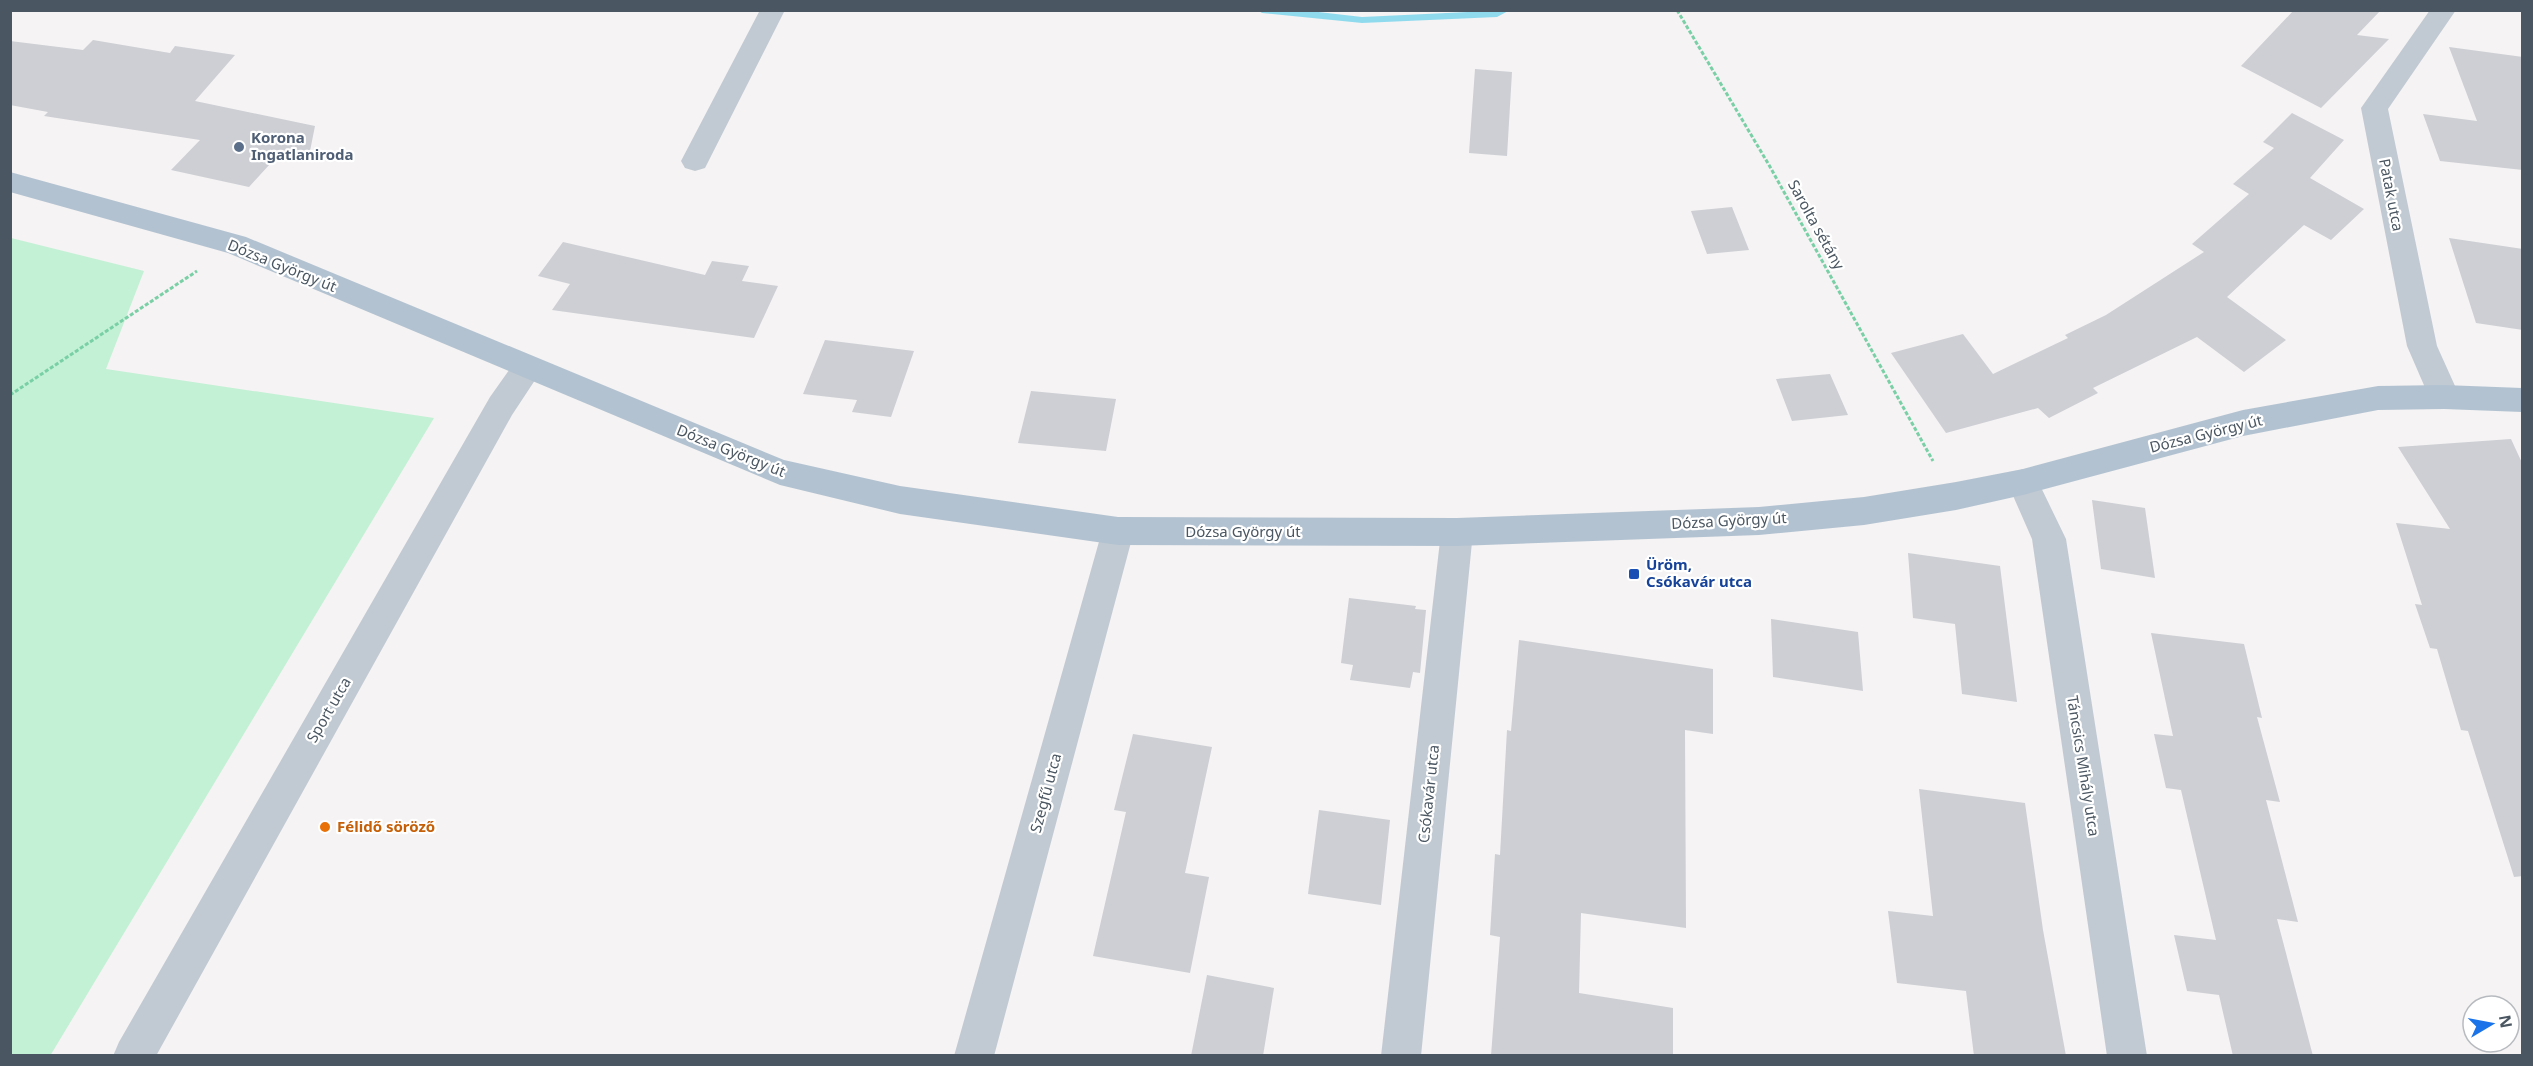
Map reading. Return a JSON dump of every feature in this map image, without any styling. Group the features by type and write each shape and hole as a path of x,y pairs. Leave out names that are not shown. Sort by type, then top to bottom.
{"main road":[{"name":"Dózsa György út","path":"10,182 236,245 780,472 900,500 1118,531 1457,532 1759,520 1863,511 1956,496 2023,482 2243,423 2378,398 2444,397 2523,400"}],"street":[{"path":"695,161 773,10"},
{"name":"Patak utca","path":"2444,10 2373,108 2422,346 2444,397"},
{"name":"Sport utca","path":"133,1056 501,406 528,368"},
{"name":"Táncsics Mihály utca","path":"2023,482 2049,539 2127,1056"},
{"name":"Szegfű utca","path":"974,1056 1118,531"},
{"name":"Csókavár utca","path":"1401,1056 1457,532"}],"path":[{"name":"Sarolta sétány","path":"1677,10 1769,165 1928,455"},
{"path":"10,395 236,245"}],"green space":[{"path":"11,238 144,271 106,369 434,418 50,1056 10,1055"}],"building":[{"path":"2294,10 2381,10 2357,35 2389,39 2321,108 2241,66"},
{"path":"93,40 170,53 175,46 235,55 195,101 315,126 309,156 281,152 249,187 171,170 200,140 44,116 48,112 10,105 10,41 83,50"},
{"path":"2449,47 2523,57 2523,170 2440,161 2423,114 2477,121"},
{"path":"1475,69 1512,72 1507,156 1469,153"},
{"path":"2292,113 2344,140 2310,178 2364,209 2331,240 2304,225 2227,297 2286,340 2244,372 2197,337 2093,388 2098,393 2049,418 2038,408 1946,433 1891,353 1963,334 1993,374 2068,338 2065,335 2106,315 2204,252 2192,244 2249,194 2233,184 2274,148 2263,142"},
{"path":"1732,207 1749,250 1707,254 1691,211"},
{"path":"2449,238 2523,249 2523,330 2476,323"},
{"path":"563,242 705,275 712,261 749,266 742,281 778,286 754,338 552,310 570,284 538,276"},
{"path":"825,340 914,351 891,417 852,412 857,400 803,394"},
{"path":"1830,374 1848,415 1792,421 1776,379"},
{"path":"1031,391 1116,399 1106,451 1018,443"},
{"path":"2511,439 2523,465 2523,876 2514,877 2468,731 2461,730 2437,649 2430,648 2415,604 2422,605 2396,523 2450,529 2398,447"},
{"path":"2092,500 2145,508 2155,578 2101,569"},
{"path":"1908,553 2000,566 2017,702 1962,694 1955,624 1913,618"},
{"path":"1349,598 1416,606 1415,609 1426,610 1420,673 1413,672 1410,688 1350,680 1353,665 1341,663"},
{"path":"1771,619 1858,632 1863,691 1773,677"},
{"path":"2151,633 2244,644 2262,718 2257,717 2280,802 2266,800 2298,922 2277,919 2313,1056 2233,1056 2219,995 2187,991 2174,935 2216,940 2181,790 2166,788 2154,734 2173,736"},
{"path":"1519,640 1713,669 1713,734 1685,730 1686,928 1581,913 1579,993 1673,1008 1673,1056 1491,1056 1500,937 1490,935 1495,854 1500,855 1507,730 1511,731"},
{"path":"1133,734 1212,747 1185,873 1209,877 1190,973 1093,956 1126,812 1114,810"},
{"path":"1919,789 2025,803 2043,930 2066,1056 1974,1056 1966,991 1897,983 1888,911 1933,916"},
{"path":"1319,810 1390,820 1381,905 1308,894"},
{"path":"1207,975 1274,988 1263,1056 1191,1056"}],"waterway":[{"path":"1262,10 1362,20 1497,14 1505,10"}],"place":[{"name":"Korona Ingatlaniroda","path":"239,147"},
{"name":"Üröm, Csókavár utca","path":"1634,574"},
{"name":"Félidő söröző","path":"325,827"}]}
